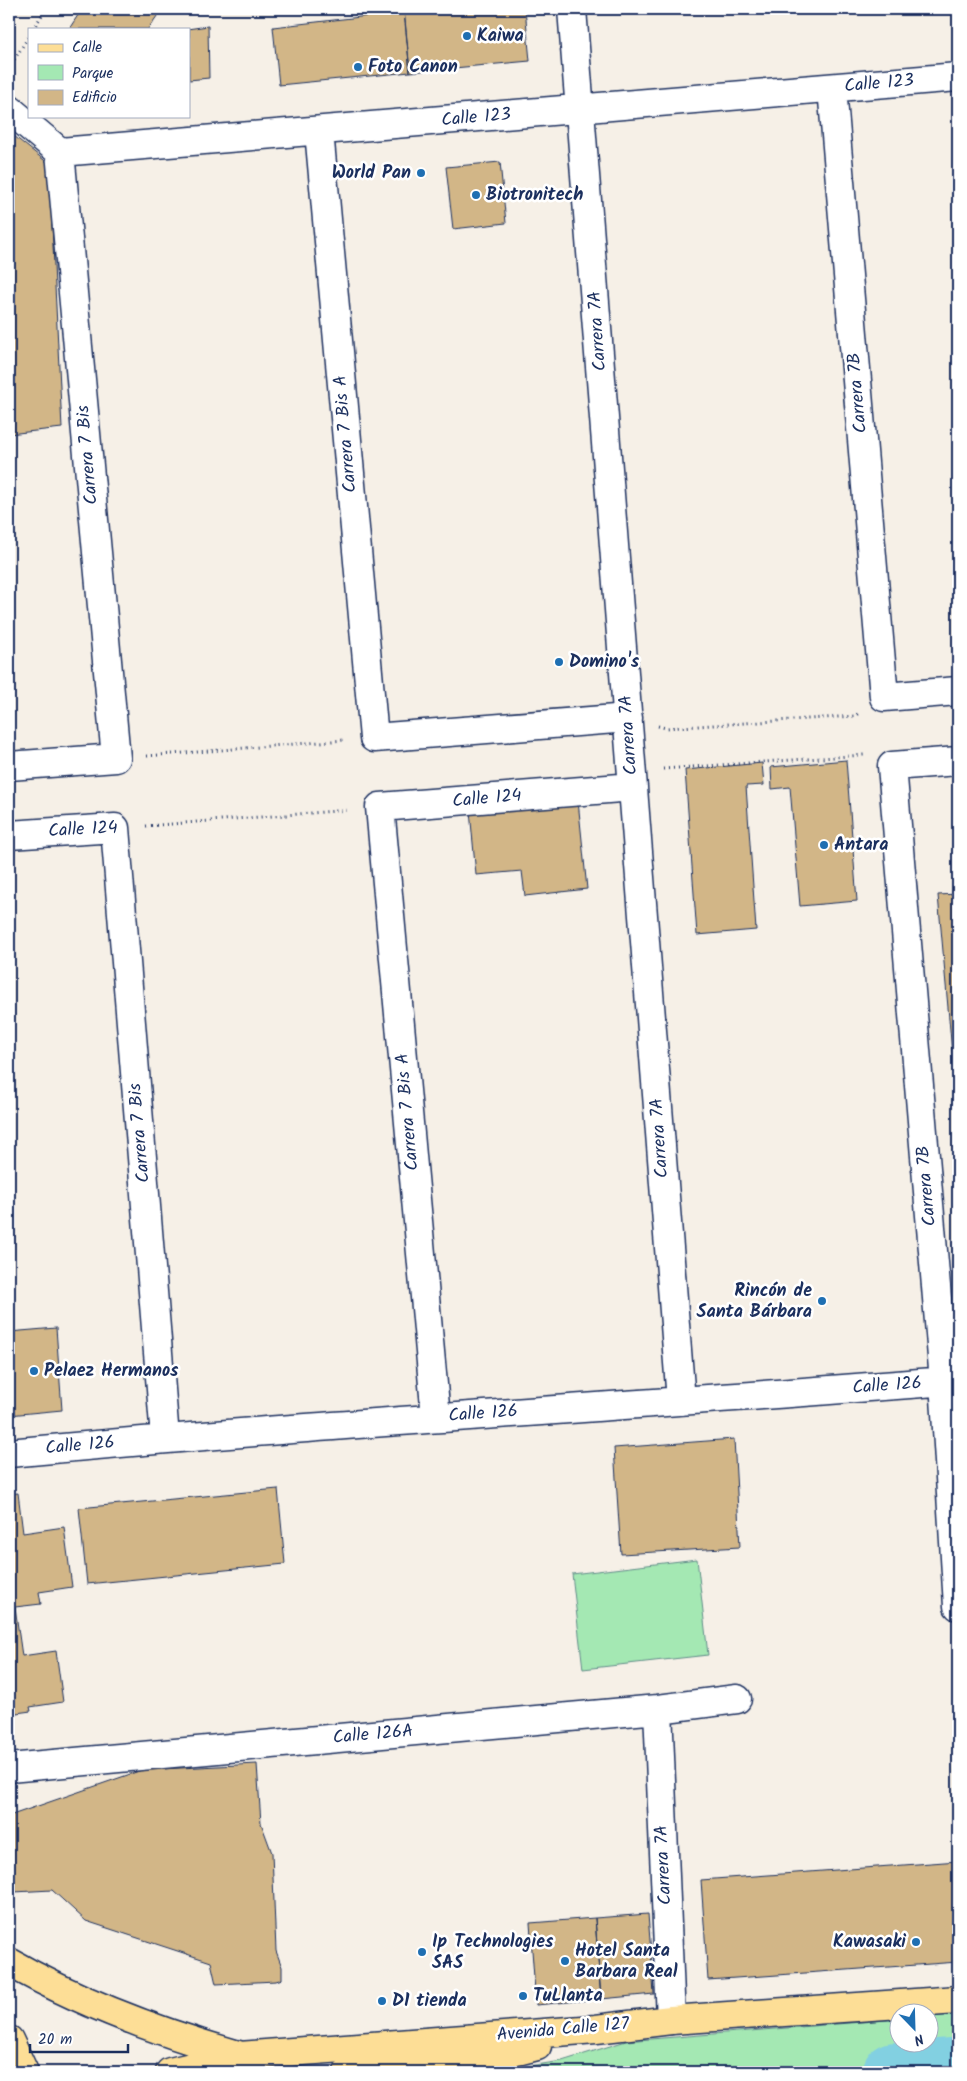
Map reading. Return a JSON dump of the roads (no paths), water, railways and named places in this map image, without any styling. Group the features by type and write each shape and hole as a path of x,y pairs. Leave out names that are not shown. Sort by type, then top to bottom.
{"main road":[{"path":"9,1962 49,1984 118,2014 181,2038 239,2056"},
{"name":"Avenida Calle 127","path":"170,2072 239,2056 596,2028 671,2020 958,2000"},
{"path":"348,2072 476,2060 509,2054 596,2028"},
{"path":"9,2040 24,2072"}],"street":[{"name":"Carrera 7A","path":"572,9 681,1401"},
{"name":"Calle 123","path":"60,152 958,77"},
{"name":"Carrera 7B","path":"832,88 884,697 958,691"},
{"path":"9,109 60,152"},
{"name":"Carrera 7 Bis A","path":"319,131 374,738 628,718"},
{"name":"Carrera 7 Bis","path":"9,766 116,758 60,152"},
{"name":"Carrera 7B","path":"958,761 892,766 951,1381 958,1606"},
{"name":"Calle 124","path":"380,807 633,787"},
{"name":"Carrera 7 Bis A","path":"380,807 436,1417"},
{"name":"Carrera 7 Bis","path":"115,828 165,1438"},
{"name":"Calle 124","path":"9,835 115,828"},
{"name":"Calle 126","path":"9,1453 165,1438 436,1417 951,1381"},
{"name":"Calle 126A","path":"9,1768 658,1709 736,1699"},
{"name":"Carrera 7A","path":"658,1709 671,2020"}],"waterway":[{"path":"892,2072 958,2067"}],"place":[{"name":"Kaiwa","path":"467,36"},
{"name":"Foto Canon","path":"358,67"},
{"name":"World Pan","path":"421,173"},
{"name":"Biotronitech","path":"476,195"},
{"name":"Domino's","path":"559,662"},
{"name":"Antara","path":"824,845"},
{"name":"Rincón de Santa Bárbara","path":"822,1301"},
{"name":"Pelaez Hermanos","path":"34,1371"},
{"name":"Kawasaki","path":"916,1942"},
{"name":"Ip Technologies SAS","path":"422,1952"},
{"name":"Hotel Santa Barbara Real","path":"565,1961"},
{"name":"TuLlanta","path":"523,1996"},
{"name":"D1 tienda","path":"382,2001"}]}
